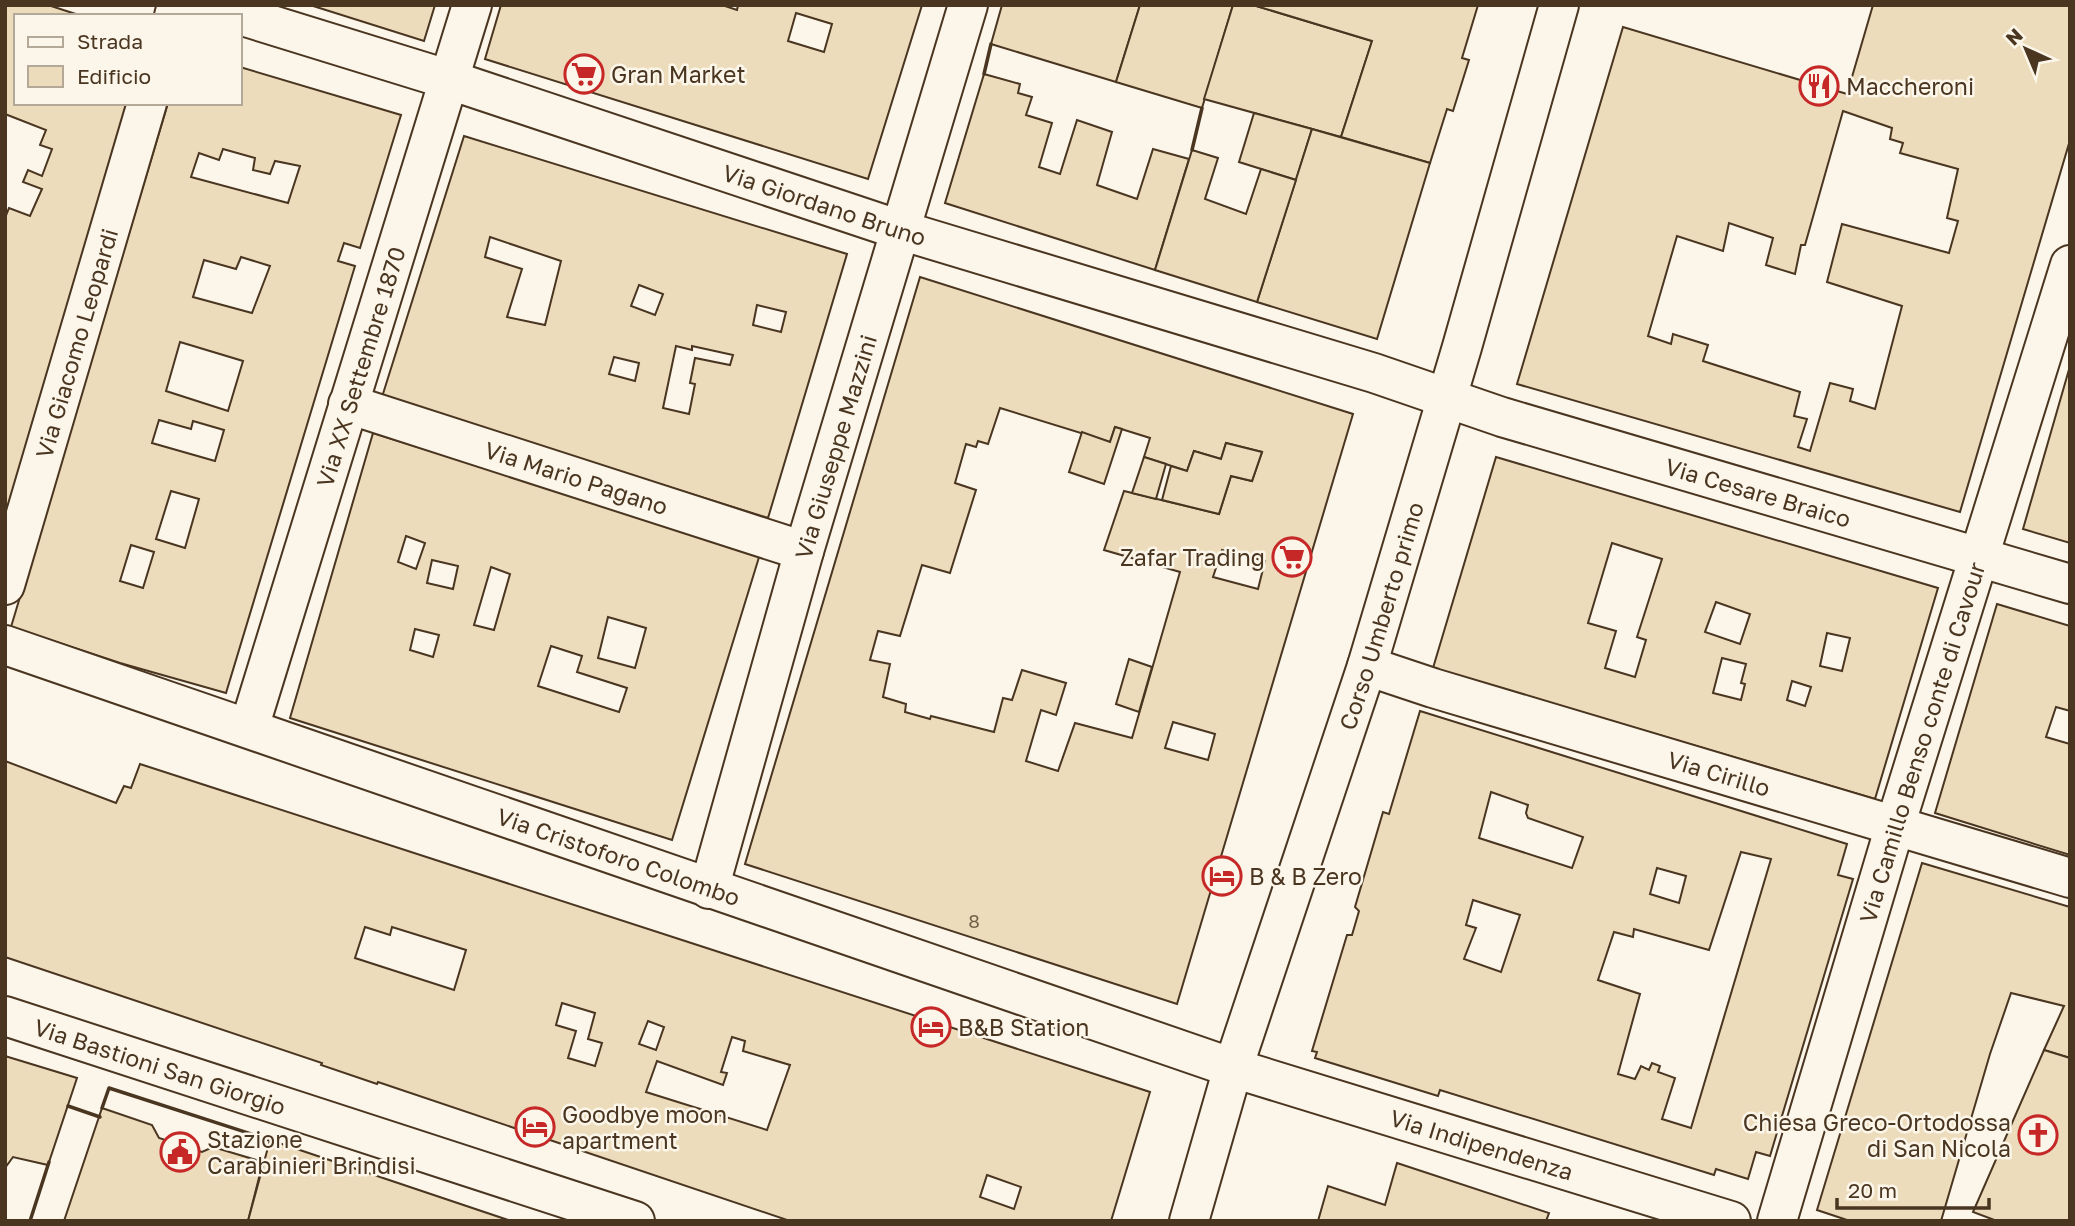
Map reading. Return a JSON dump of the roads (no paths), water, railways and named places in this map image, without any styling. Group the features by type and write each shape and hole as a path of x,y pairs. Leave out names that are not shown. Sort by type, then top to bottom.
{"street":[{"name":"Via Giordano Bruno","path":"207,5 236,14"},
{"name":"Via XX Settembre 1870","path":"249,728 472,5"},
{"name":"Via Giuseppe Mazzini","path":"709,889 804,551 968,5"},
{"name":"Corso Umberto primo","path":"1189,1221 1233,1068 1367,666 1559,5"},
{"name":"Via Giordano Bruno","path":"242,16 450,80 900,230 1446,397"},
{"name":"Via Giacomo Leopardi","path":"5,585 146,105"},
{"name":"Via Camillo Benso conte di Cavour","path":"1777,1221 1895,826 2070,265"},
{"name":"Via Cesare Braico","path":"1446,397 1502,416 2070,584"},
{"name":"Via Mario Pagano","path":"348,404 804,551"},
{"name":"Via Cristoforo Colombo","path":"5,645 1233,1068"},
{"name":"Via Cirillo","path":"1367,666 2070,878"},
{"name":"Via Bastioni San Giorgio","path":"5,1016 635,1221"},
{"name":"Via Indipendenza","path":"1233,1068 1731,1221"}],"place":[{"name":"Gran Market","path":"584,74"},
{"name":"Maccheroni","path":"1819,86"},
{"name":"Zafar Trading","path":"1292,557"},
{"name":"B & B Zero","path":"1222,876"},
{"name":"B&B Station","path":"931,1027"},
{"name":"Goodbye moon apartment","path":"535,1127"},
{"name":"Chiesa Greco-Ortodossa di San Nicola","path":"2038,1135"},
{"name":"Stazione Carabinieri Brindisi","path":"180,1152"}]}
